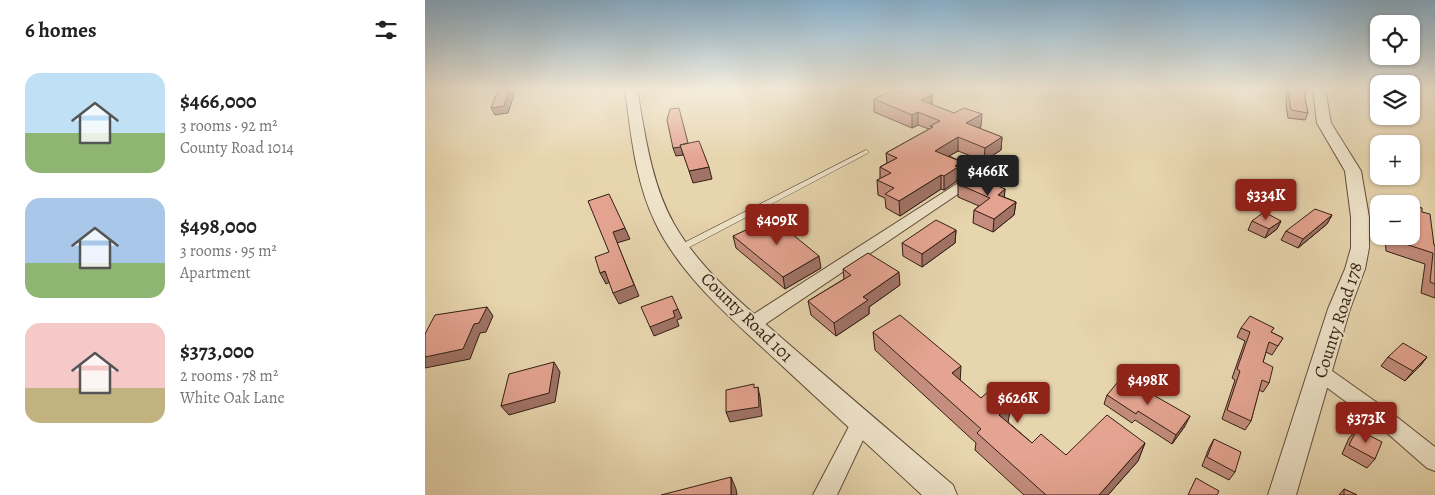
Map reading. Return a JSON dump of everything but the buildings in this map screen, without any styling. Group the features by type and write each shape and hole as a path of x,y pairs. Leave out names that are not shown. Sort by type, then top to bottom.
{"street":[{"name":"County Road 101","path":"635,112 650,191 665,224 691,262 752,324 943,495"},
{"name":"County Road 178","path":"1282,495 1321,373 1339,309 1355,269 1360,248 1360,217 1353,171 1324,122 1322,112"},
{"path":"752,324 991,166"},
{"path":"1321,373 1386,420 1435,461"},
{"path":"825,495 861,423"}],"lane":[{"path":"681,248 866,152"}]}
